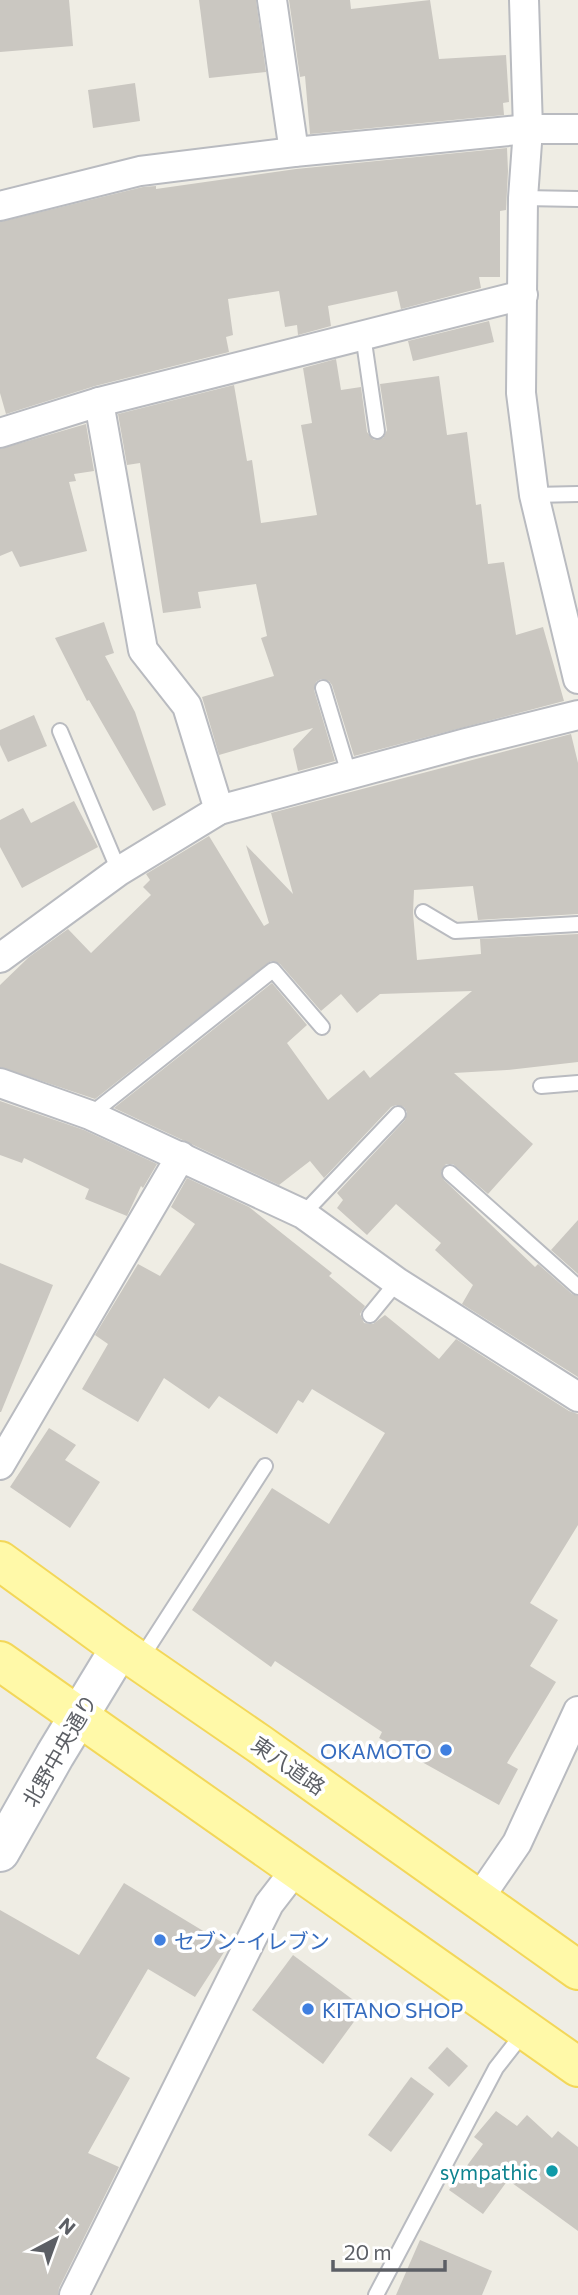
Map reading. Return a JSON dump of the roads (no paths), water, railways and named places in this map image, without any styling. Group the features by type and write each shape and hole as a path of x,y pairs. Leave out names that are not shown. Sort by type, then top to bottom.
{"main road":[{"name":"東八道路","path":"0,1561 578,1970"},
{"path":"0,1661 578,2067"}],"street":[{"path":"272,0 294,152"},
{"path":"524,0 528,130 523,198 520,393 534,495 578,679"},
{"path":"0,206 140,171 294,152 528,130 578,129"},
{"path":"0,433 99,401 523,295"},
{"path":"99,401 143,650 187,706 219,810"},
{"path":"0,958 118,871 219,810 578,715"},
{"path":"0,1083 90,1115 303,1214 397,1282 578,1397"},
{"path":"0,1465 181,1156"},
{"name":"北野中央通り","path":"0,1852 78,1715 130,1655"},
{"path":"478,1900 517,1843 578,1711"},
{"path":"74,2295 269,1904 296,1869"}],"lane":[{"path":"523,198 578,199"},
{"path":"363,335 377,431"},
{"path":"534,495 578,494"},
{"path":"323,688 349,774"},
{"path":"60,731 118,871"},
{"path":"423,912 455,931 578,924"},
{"path":"90,1115 273,970 322,1027"},
{"path":"541,1086 578,1083"},
{"path":"303,1214 398,1114"},
{"path":"450,1173 578,1287"},
{"path":"370,1315 397,1282"},
{"path":"130,1655 265,1466"},
{"path":"376,2295 496,2068 526,2030"}],"place":[{"name":"OKAMOTO","path":"446,1750"},
{"name":"セブン-イレブン","path":"160,1940"},
{"name":"KITANO SHOP","path":"308,2009"},
{"name":"sympathic","path":"552,2171"}]}
